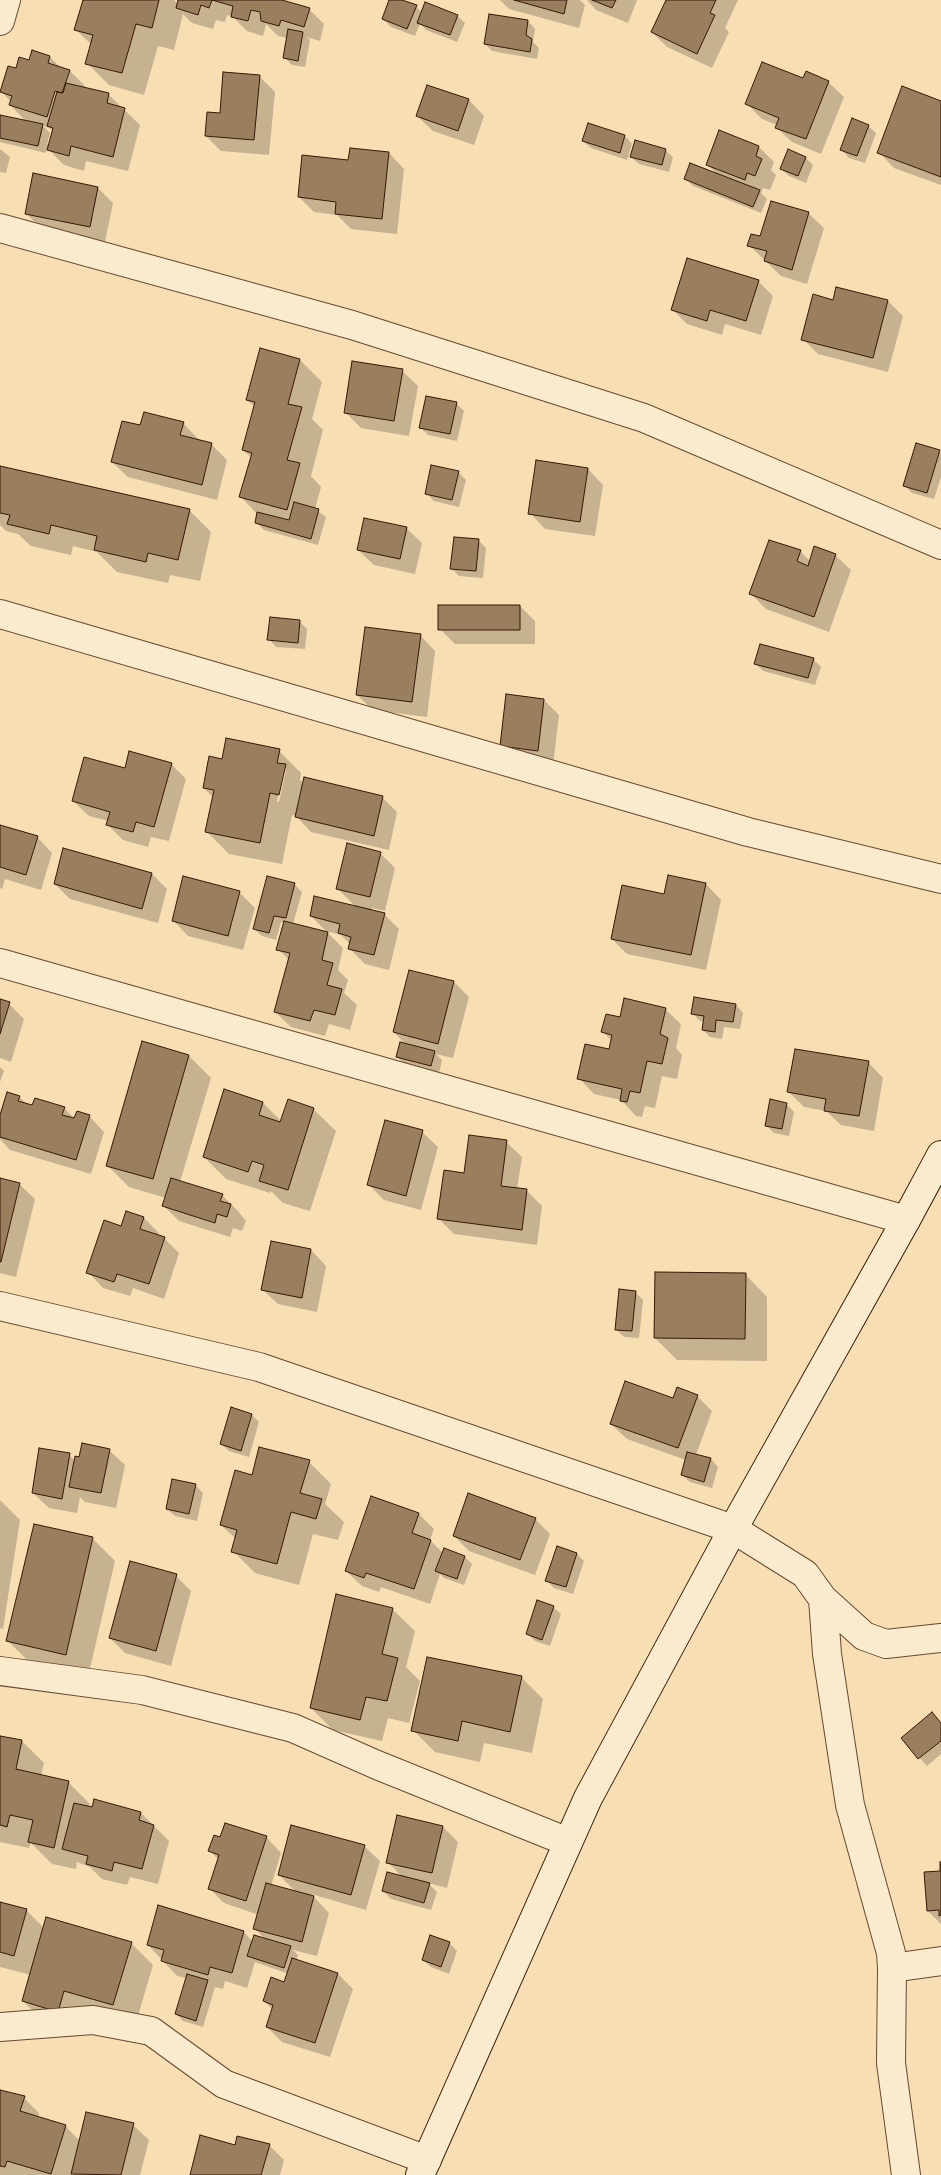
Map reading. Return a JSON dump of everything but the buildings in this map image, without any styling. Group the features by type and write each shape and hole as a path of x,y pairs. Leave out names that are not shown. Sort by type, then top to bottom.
{"street":[{"path":"0,21 6,0"},
{"path":"0,228 352,325 644,418 941,545"},
{"path":"0,614 748,832 941,879"},
{"path":"0,963 906,1220"},
{"path":"0,2027 93,2020 151,2031 224,2084 424,2168 588,1798 733,1529 941,1155"},
{"path":"0,1306 259,1367 733,1529 805,1574 824,1599 864,1636 886,1644 941,1638"},
{"path":"824,1599 827,1654 850,1805 891,1953 891,2063 906,2175"},
{"path":"0,1671 142,1690 293,1728 376,1765 568,1842"},
{"path":"892,1968 941,1961"}]}
